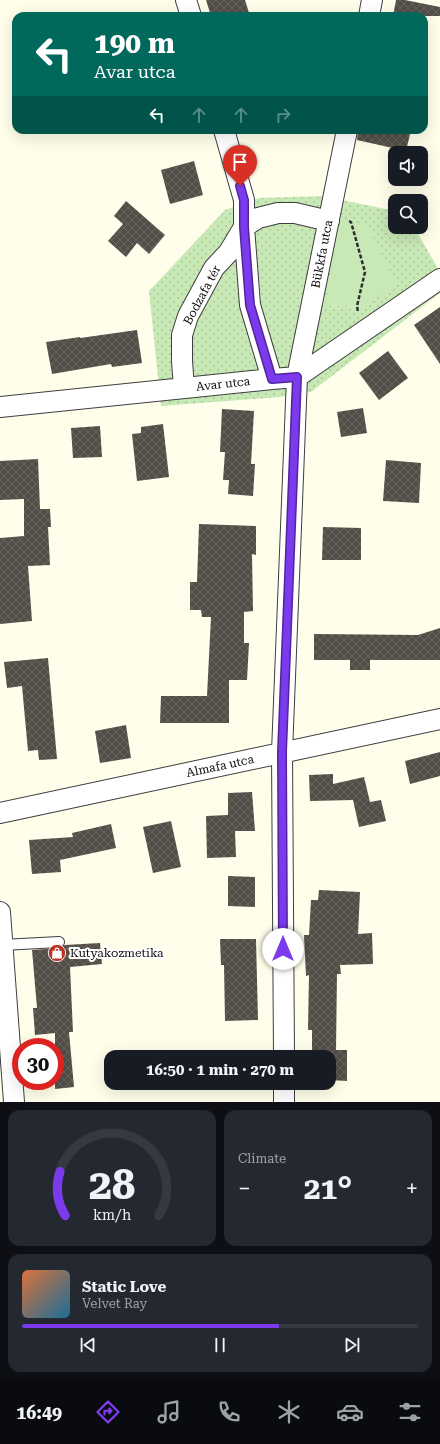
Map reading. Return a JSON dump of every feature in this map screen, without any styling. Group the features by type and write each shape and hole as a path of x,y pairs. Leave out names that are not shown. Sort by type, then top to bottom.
{"street":[{"path":"186,0 189,12"},
{"path":"370,12 372,0"},
{"path":"225,134 244,200 244,227 250,305 272,379"},
{"name":"Bükkfa utca","path":"284,1050 282,752 297,377 346,134"},
{"name":"Bodzafa tér","path":"184,388 182,335 188,316 214,268 229,252 244,227 258,218 278,213 295,212 330,215"},
{"path":"297,377 440,279"},
{"name":"Avar utca","path":"0,407 297,377"},
{"name":"Almafa utca","path":"0,813 440,719"},
{"path":"0,912 14,1102"},
{"path":"284,1090 284,1102"}],"lane":[{"path":"2,945 59,942"}],"path":[{"path":"330,215 351,222 365,272 357,306 362,332"}],"green space":[{"path":"323,196 388,210 388,234 418,234 440,272 440,293 311,392 279,397 161,406 149,291 225,210 259,198","holes":["396,284 363,307 325,305"]},
{"path":"339,221 367,224 396,284 363,307 325,305"}],"building":[{"path":"206,0 245,0 249,12 210,12"},
{"path":"396,0 405,0 440,7 440,16 428,16 428,12 394,12"},
{"path":"358,134 410,134 407,146 388,147 357,140"},
{"path":"194,161 203,195 170,204 161,170"},
{"path":"126,201 165,235 149,254 137,243 126,257 108,241 123,224 114,216"},
{"path":"440,307 440,364 414,325"},
{"path":"137,330 142,363 112,367 111,364 52,374 46,342"},
{"path":"388,351 408,378 379,400 359,373"},
{"path":"363,408 367,433 341,437 337,412"},
{"path":"222,409 254,411 251,464 255,464 253,496 228,494 229,480 223,480 225,452 220,452"},
{"path":"163,424 169,477 137,481 132,434 141,433 141,427"},
{"path":"100,426 102,457 73,458 71,428"},
{"path":"38,459 40,509 50,509 51,527 48,527 50,565 28,566 32,621 0,624 0,538 24,536 24,499 0,500 0,461"},
{"path":"386,460 421,463 419,503 383,501"},
{"path":"199,524 256,526 256,555 252,554 253,611 244,612 244,643 249,643 247,680 229,680 229,723 160,723 161,696 207,696 211,617 202,617 201,610 190,610 190,582 197,582"},
{"path":"323,527 361,528 361,560 322,560"},
{"path":"440,628 440,660 370,660 370,670 350,670 350,660 314,660 314,634 418,635"},
{"path":"48,658 57,759 39,760 38,750 28,751 22,686 7,688 4,662"},
{"path":"126,725 131,758 100,763 95,731"},
{"path":"440,752 440,776 410,784 405,761"},
{"path":"333,774 333,784 364,777 370,802 381,800 386,821 359,827 353,800 310,801 309,775"},
{"path":"252,792 255,831 235,831 236,857 207,858 206,816 228,815 228,793"},
{"path":"171,821 181,867 153,873 143,827"},
{"path":"111,824 116,848 60,860 61,872 32,874 29,840 73,837 72,833"},
{"path":"228,876 255,877 255,907 228,906"},
{"path":"319,890 360,892 358,934 372,933 373,964 340,965 341,974 337,974 336,1050 312,1050 312,1030 308,1030 309,975 306,976 304,935 309,935 311,900 318,900"},
{"path":"220,939 256,939 258,1020 225,1021 224,965 221,965"},
{"path":"100,943 102,964 70,967 73,1032 69,1032 74,1087 64,1088 64,1038 55,1038 55,1033 35,1035 33,1008 37,1008 32,950 59,948 65,945"},
{"path":"336,1050 347,1050 347,1081 336,1080"}],"place":[{"name":"Kutyakozmetika","path":"57,953"}],"route":[{"path":"240,186 244,200 244,227 250,305 272,379 297,377 282,752 283,949"}]}
